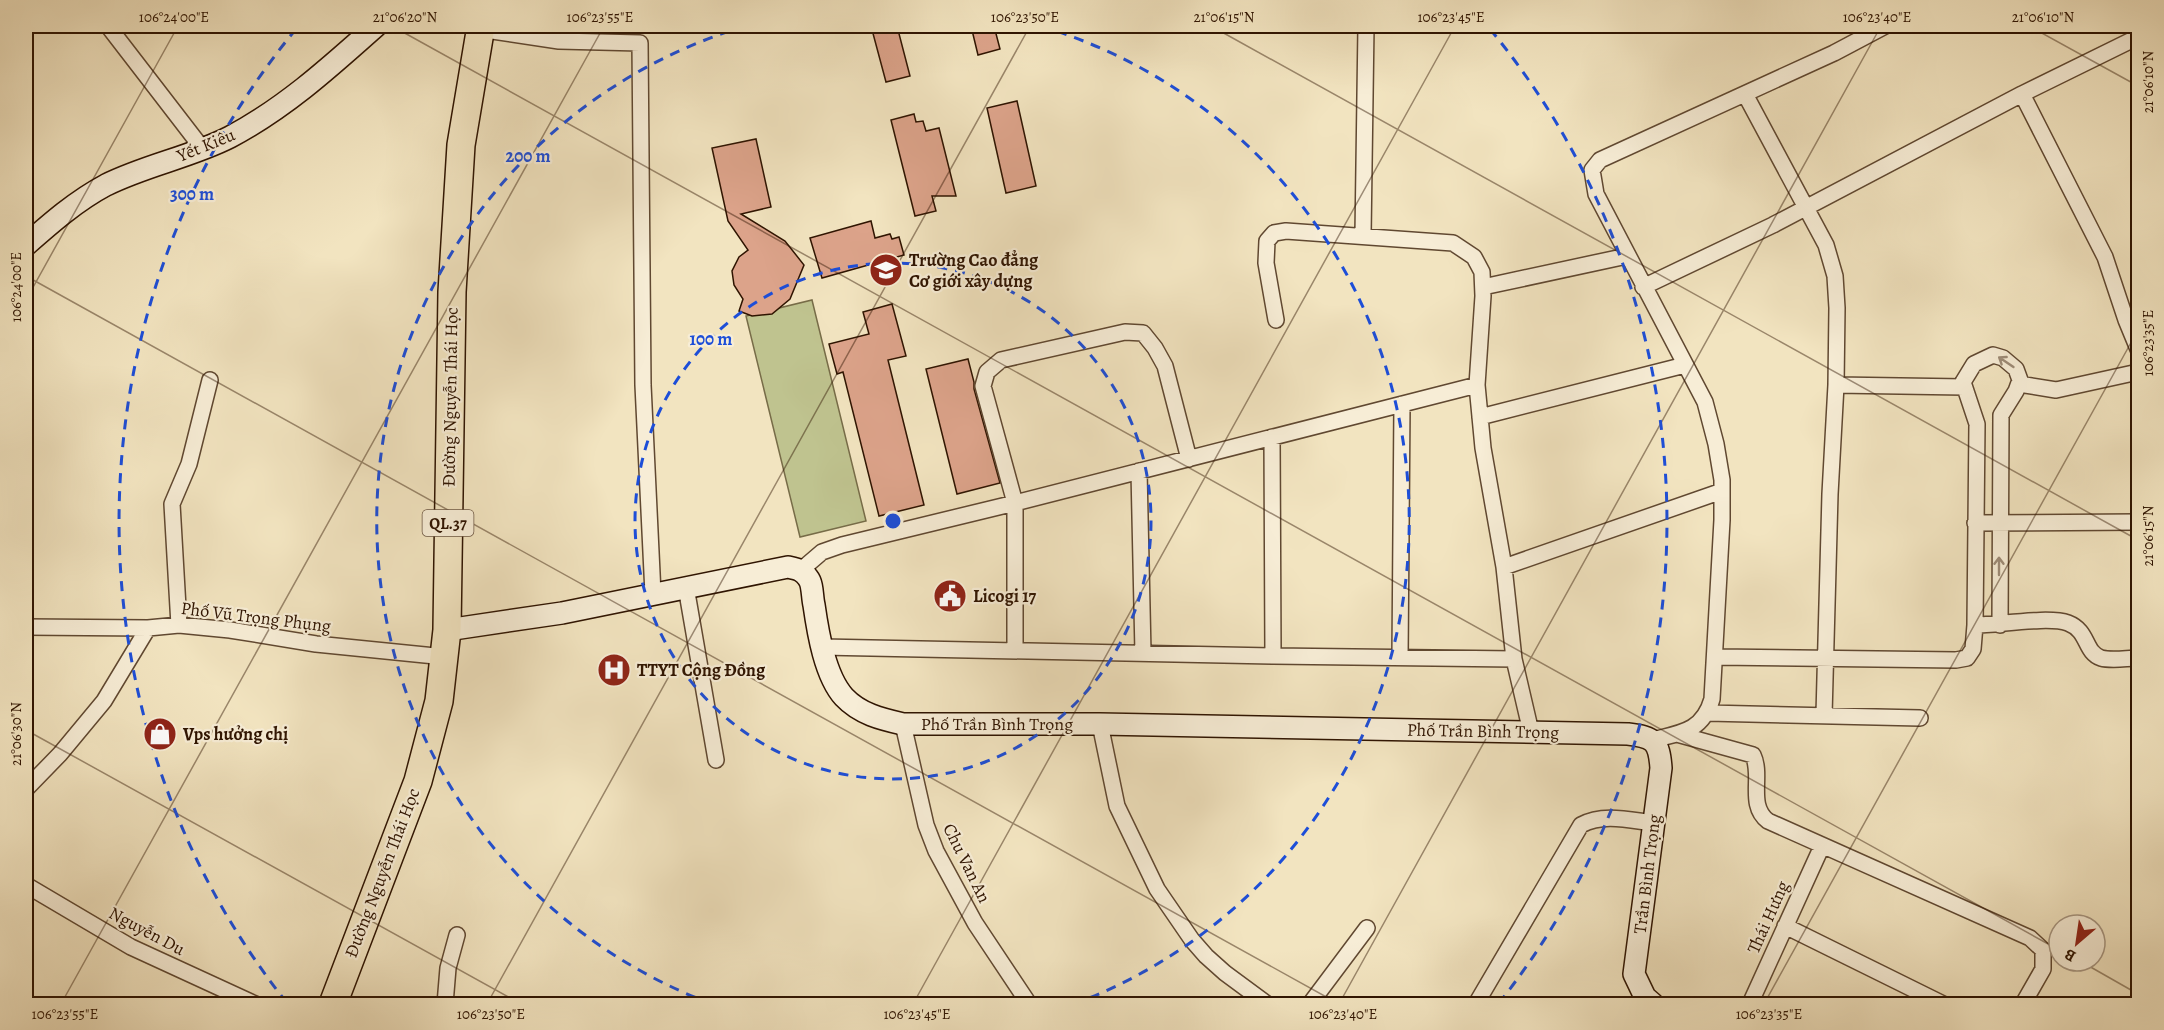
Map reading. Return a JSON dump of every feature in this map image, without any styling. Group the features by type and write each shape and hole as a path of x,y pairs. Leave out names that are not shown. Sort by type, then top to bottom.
{"highway":[{"name":"Đường Nguyễn Thái Học","path":"333,1005 418,781 439,701 447,630 452,292 461,145 480,27"}],"street":[{"path":"108,26 202,148"},
{"name":"Yết Kiêu","path":"26,246 69,207 106,185 229,138 273,112 312,83 376,26"},
{"path":"1363,236 1366,26"},
{"path":"1652,740 1677,734 1698,725 1708,713 1712,699 1716,657 1722,491 1716,444 1705,402 1596,194 1592,170 1599,159 1834,53 1885,26"},
{"path":"480,27 560,41 640,43 643,385 653,594"},
{"path":"1643,287 1807,207 2022,94 2139,37"},
{"path":"1745,94 1826,245 1835,276 1836,384 1830,494 1824,715"},
{"path":"2022,94 2105,257 2139,349"},
{"path":"1276,320 1266,262 1267,241 1274,233 1286,231 1453,243 1474,257 1482,272 1483,288 1477,385 1483,448 1504,567 1514,659 1531,732"},
{"path":"1483,288 1628,256"},
{"path":"1015,651 1015,503 983,386 987,372 1001,360 1125,332 1143,333 1165,366 1189,459"},
{"path":"1716,657 1956,660 1967,658 1973,649 1975,625 1977,424 1963,382 1974,364 1994,355 2003,357 2016,369 2020,380 2001,415 2000,625"},
{"path":"1480,417 1685,365"},
{"path":"2019,384 2056,390 2139,372"},
{"path":"179,625 172,504 189,464 210,380"},
{"path":"1836,384 1964,387"},
{"path":"447,630 562,614 789,567 801,570 822,552 842,545 1477,385"},
{"path":"1400,657 1402,404"},
{"path":"1272,437 1274,656"},
{"path":"1138,471 1143,653"},
{"path":"1504,567 1722,491"},
{"path":"1975,523 2139,522"},
{"name":"Phố Trần Bình Trọng","path":"801,570 810,579 822,646 832,676 843,697 859,710 876,718 903,724 1100,724 1628,734 1644,736 1652,740"},
{"path":"686,587 716,760"},
{"path":"1975,625 2046,620 2066,622 2081,630 2092,653 2102,658 2139,658"},
{"name":"Phố Vũ Trọng Phụng","path":"26,627 148,628 179,625 230,630 316,644 445,657"},
{"path":"26,789 60,754 104,701 148,628"},
{"path":"822,646 1514,659"},
{"path":"1708,713 1920,718"},
{"name":"Chu Van An","path":"903,724 926,825 936,852 975,923 1029,1005"},
{"path":"1100,724 1117,806 1156,889 1206,956 1224,973 1267,1005"},
{"path":"1677,734 1753,755 1757,763 1757,807 1768,821 2030,938 2043,950 2043,969 2023,1005"},
{"name":"Trần Bình Trọng","path":"1652,740 1660,750 1661,768 1634,974 1645,997 1653,1005"},
{"path":"1476,1005 1581,825 1591,819 1603,817 1653,823"},
{"name":"Thái Hưng","path":"1750,1005 1822,846"},
{"name":"Nguyễn Du","path":"26,885 131,947 255,1005"},
{"path":"1785,926 1943,1005"},
{"path":"1310,1005 1367,928"},
{"path":"445,1005 448,968 457,935"}],"green space":[{"path":"812,300 866,521 800,537 746,316"}],"building":[{"path":"871,26 897,26 910,76 886,82"},
{"path":"971,26 994,26 1000,49 978,55"},
{"path":"1017,101 1036,186 1006,193 987,108"},
{"path":"914,114 916,122 923,121 926,131 939,128 956,196 932,196 936,211 915,216 891,120"},
{"path":"756,139 771,207 741,214 785,241 804,265 790,299 772,314 752,316 739,311 743,299 734,285 732,271 739,257 748,250 728,221 712,148"},
{"path":"871,221 875,238 890,234 892,239 899,237 904,255 822,278 810,238"},
{"path":"892,304 906,356 888,360 924,505 879,516 843,372 837,374 829,344 869,334 863,312"},
{"path":"968,359 1000,483 957,494 926,369"}],"place":[{"name":"Trường Cao đẳng Cơ giới xây dựng","path":"886,270"},
{"name":"Licogi 17","path":"950,596"},
{"name":"TTYT Cộng Đồng","path":"614,670"},
{"name":"Vps hưởng chị","path":"160,734"}]}
